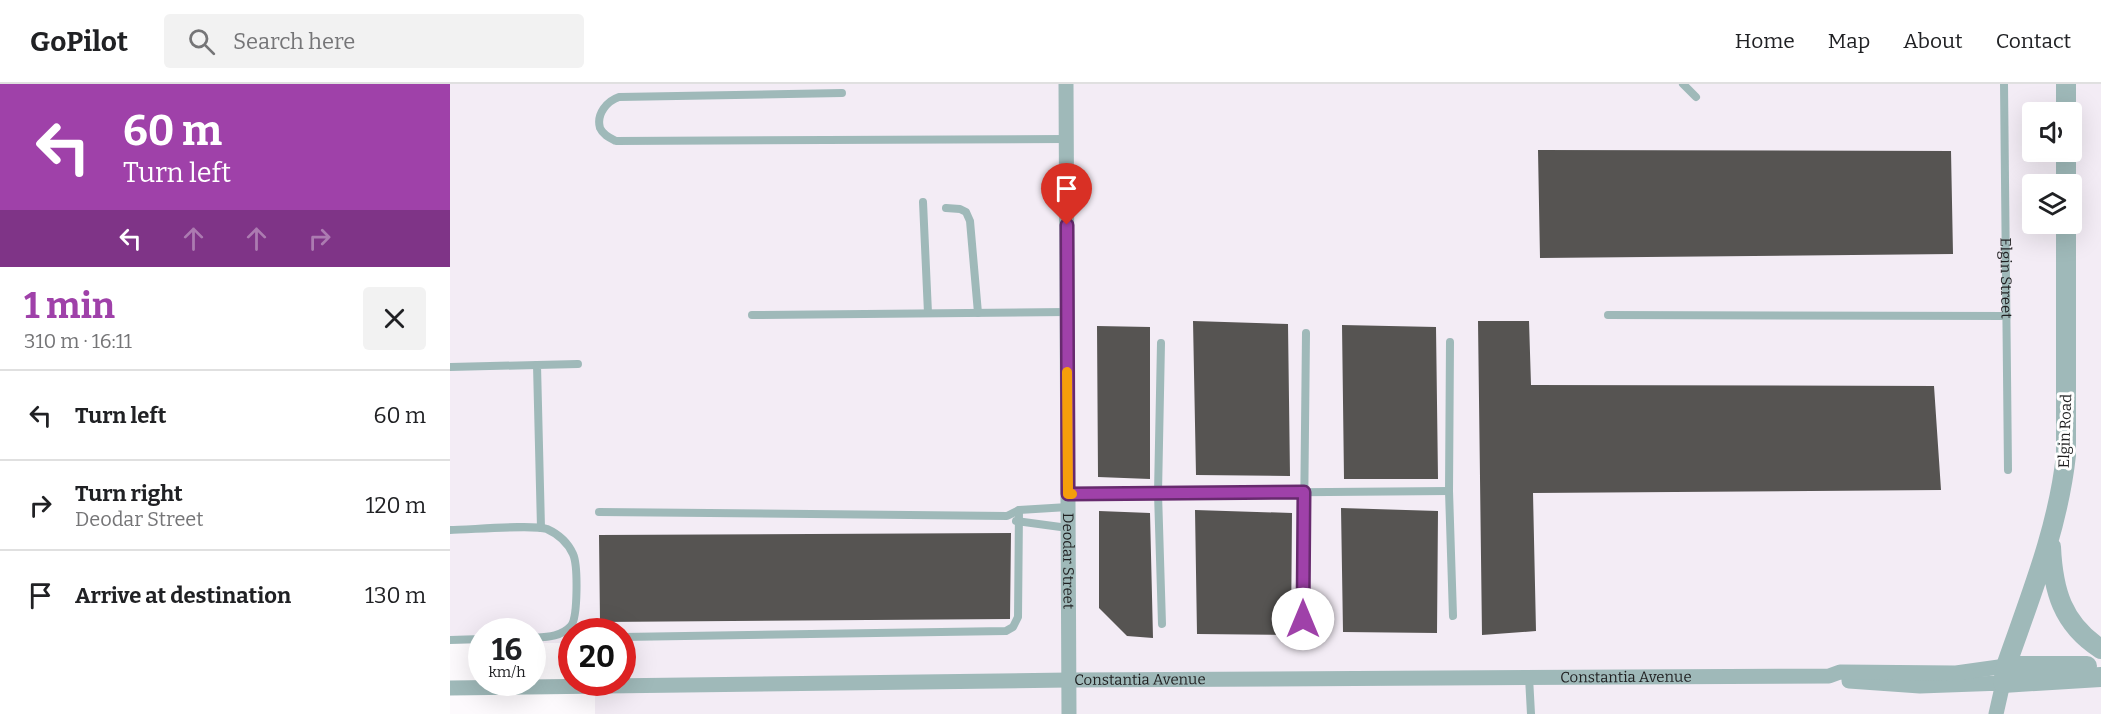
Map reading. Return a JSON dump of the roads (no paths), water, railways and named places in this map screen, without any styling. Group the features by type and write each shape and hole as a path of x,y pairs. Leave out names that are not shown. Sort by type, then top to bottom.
{"street":[{"name":"Deodar Street","path":"1066,84 1069,714"},
{"path":"2066,84 2066,102"},
{"name":"Elgin Road","path":"2004,674 2050,539 2062,485 2066,455 2066,234"},
{"path":"2050,539 2052,574 2058,598 2076,626 2101,649"},
{"name":"Constantia Avenue","path":"2004,674 2101,666"},
{"name":"Constantia Avenue","path":"450,688 1069,680 1829,676 1840,672 2101,677"},
{"path":"1996,714 2004,674"}],"lane":[{"path":"1683,84 1696,97"},
{"name":"Elgin Street","path":"2004,84 2008,470"},
{"path":"842,93 619,97 611,99 603,108 600,129 616,141 1066,139"},
{"path":"923,202 927,313"},
{"path":"946,208 966,212 970,220 978,313"},
{"path":"752,315 1067,312"},
{"path":"1608,315 2007,316"},
{"path":"1303,619 1306,333"},
{"path":"1450,342 1449,491 1453,616"},
{"path":"1161,343 1158,493 1162,624"},
{"path":"450,367 578,364"},
{"path":"537,365 541,528"},
{"path":"599,512 1007,516 1019,510 1068,500 1158,493 1449,491"},
{"path":"636,637 1006,631 1013,627 1018,617 1019,510"},
{"path":"1007,516 1019,523 1068,528"},
{"path":"450,530 541,528 548,529 564,540 574,557 576,612 573,623 564,632 546,637"},
{"path":"450,640 468,639"},
{"path":"1529,677 1531,714"}]}
